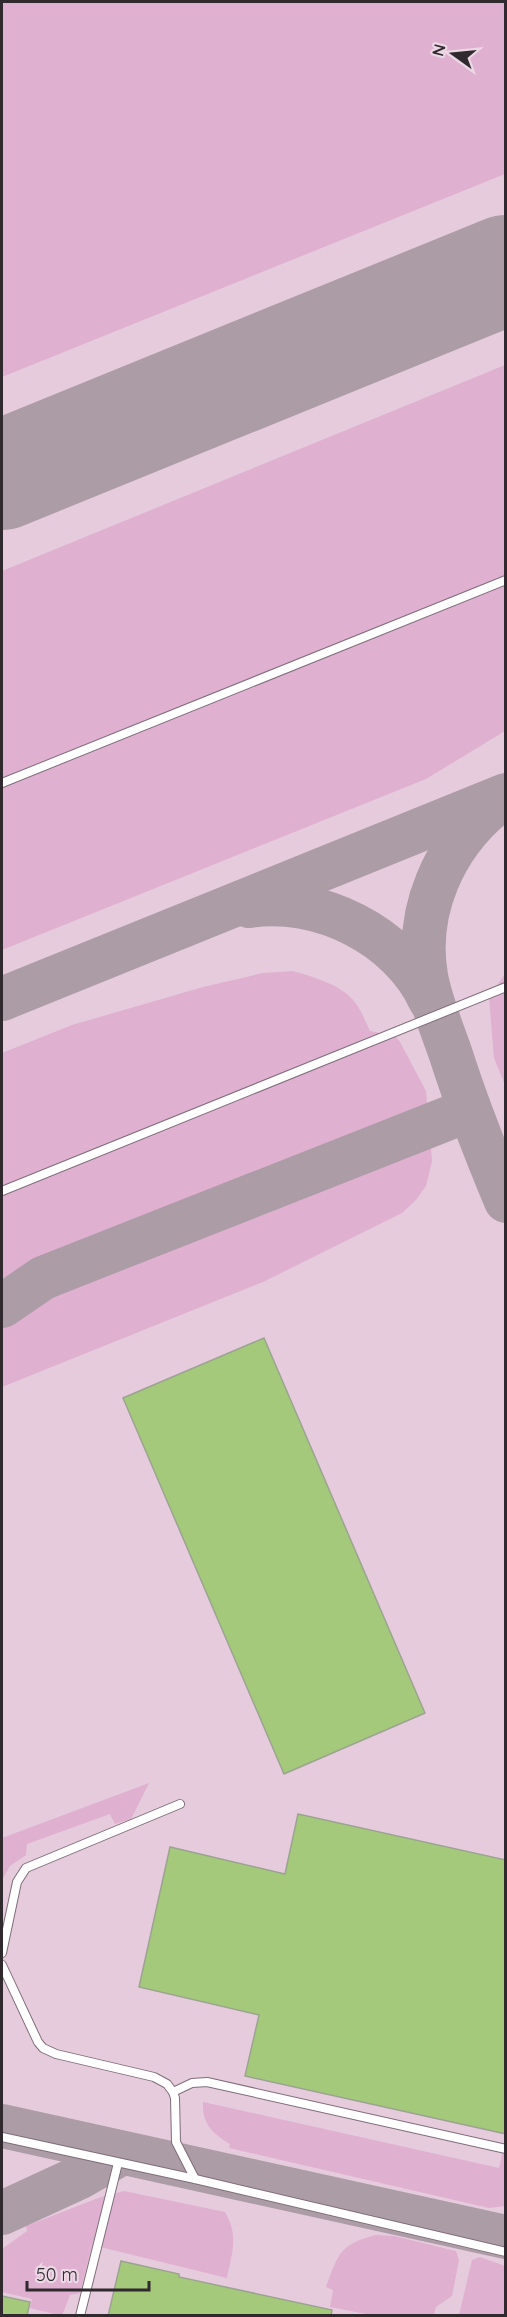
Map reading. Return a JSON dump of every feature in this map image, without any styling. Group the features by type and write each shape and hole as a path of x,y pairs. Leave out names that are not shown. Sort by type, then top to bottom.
{"lane":[{"path":"2,783 506,580"},
{"path":"2,1191 506,987"},
{"path":"2,1953 18,1882 26,1868 180,1804"},
{"path":"2,1965 38,2042 43,2048 56,2054 154,2077 166,2084 173,2092 176,2104 176,2142 195,2179"},
{"path":"173,2092 192,2083 207,2082 506,2149"},
{"path":"2,2137 195,2179 506,2252"},
{"path":"80,2316 118,2163"}],"shaded area":[{"path":"2,2 505,2 505,2315 2,2316"},
{"path":"2,2 505,2 505,174 2,377"},
{"path":"505,365 505,731 426,779 2,950 2,571"},
{"path":"293,971 326,982 341,990 361,1011 370,1031 395,1036 400,1042 426,1091 432,1161 426,1186 416,1200 402,1213 263,1282 2,1387 2,1053 72,1025 203,987 263,973"},
{"path":"505,974 505,1085 494,1058 489,997"},
{"path":"149,1783 131,1819 115,1824 110,1814 27,1844 26,1855 10,1866 2,1880 2,1838"},
{"path":"203,2102 499,2168 505,2141 505,2206 489,2208 229,2148 230,2144 213,2132 206,2122"},
{"path":"124,2191 225,2212 233,2237 227,2278 92,2245 80,2293 70,2295 62,2316 30,2308 32,2299 2,2292 2,2249 27,2231 26,2226 101,2197"},
{"path":"376,2235 394,2236 456,2251 459,2260 452,2296 436,2307 434,2315 371,2315 330,2307 333,2290 326,2287 338,2258 355,2242"},
{"path":"480,2257 505,2266 505,2315 459,2315 472,2260"}],"building":[{"path":"264,1338 425,1713 284,1774 123,1398"},
{"path":"298,1814 506,1860 506,2134 245,2076 259,2015 139,1987 170,1847 285,1874"},
{"path":"121,2261 179,2274 179,2277 332,2310 331,2316 108,2316"},
{"path":"2,2296 30,2302 27,2316 2,2316"}],"taxiway":[{"path":"496,274 506,272"},
{"path":"2,999 506,795"},
{"path":"494,805 476,821 461,840 437,882 429,904 424,952 426,976 434,1006 470,1111 506,1201"},
{"path":"249,906 275,904 302,907 354,924 399,956 416,977 430,1000"},
{"path":"2,1306 43,1278 469,1110"},
{"path":"2,2126 506,2237"},
{"path":"2,2213 78,2178 122,2153"}],"runway":[{"path":"2,475 506,270"}]}
